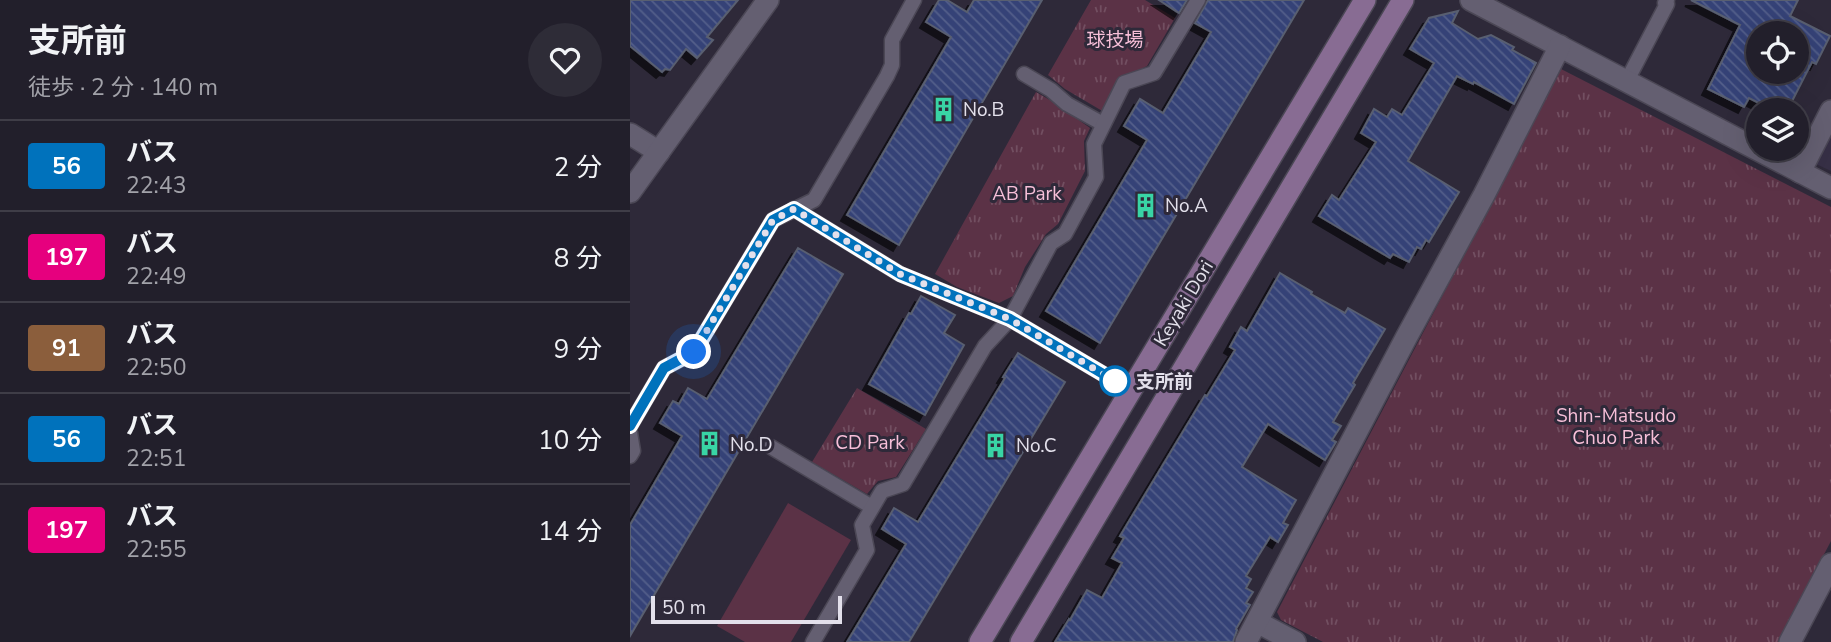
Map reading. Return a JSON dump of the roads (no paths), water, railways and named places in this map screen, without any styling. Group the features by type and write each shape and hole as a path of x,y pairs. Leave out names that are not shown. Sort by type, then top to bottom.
{"street":[{"path":"630,192 768,0"},
{"name":"Keyaki Dori","path":"980,642 1364,0"},
{"name":"Keyaki Dori","path":"1021,642 1403,0"},
{"path":"1471,0 1831,188"},
{"path":"1246,642 1484,195 1560,46"},
{"path":"1800,172 1831,111"},
{"path":"630,135 659,152"},
{"path":"1790,642 1831,564"},
{"path":"1257,622 1295,642"}],"lane":[{"path":"630,426 664,368 694,352 773,220 814,200 892,65 892,40 914,0"},
{"path":"813,642 867,550 862,525 872,507 882,491 903,484 985,346 1010,319 1051,243 1065,234 1096,177 1094,144 1124,83 1154,72 1198,0"},
{"path":"1632,71 1667,0"},
{"path":"1024,74 1051,90 1067,104 1103,124"},
{"path":"794,209 900,274 1010,319 1115,381"},
{"path":"630,433 633,451 630,456"},
{"path":"771,447 872,507"}],"place":[{"name":"No.B","path":"943,109"},
{"name":"No.A","path":"1145,205"},
{"name":"支所前","path":"1115,381"},
{"name":"No.D","path":"710,444"},
{"name":"No.C","path":"996,445"}],"park label":[{"name":"球技場","path":"1115,39"},
{"name":"AB Park","path":"1027,193"},
{"name":"Shin-Matsudo Chuo Park","path":"1616,426"},
{"name":"CD Park","path":"870,442"}]}
